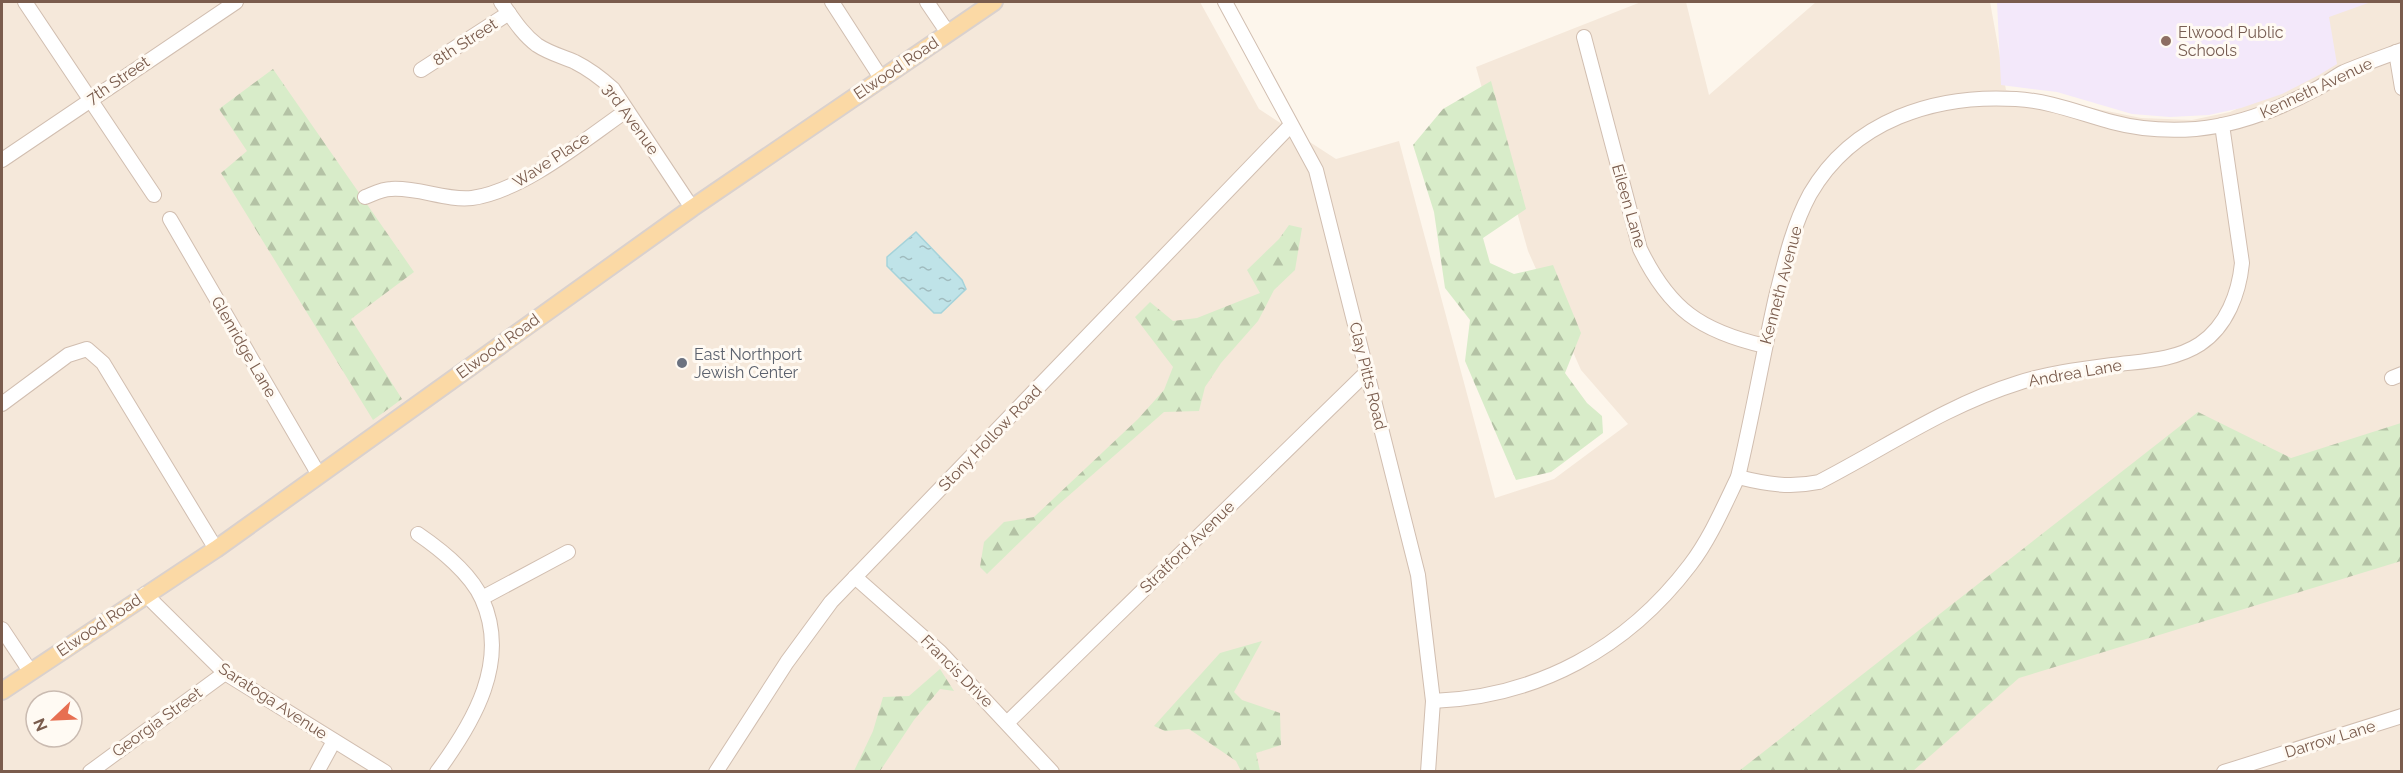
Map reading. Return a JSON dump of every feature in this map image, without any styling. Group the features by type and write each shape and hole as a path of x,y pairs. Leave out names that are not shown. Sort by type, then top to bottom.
{"main road":[{"name":"Elwood Road","path":"2,691 216,549 692,208 994,2"}],"street":[{"path":"25,2 154,195"},
{"name":"7th Street","path":"2,160 90,98 236,2"},
{"path":"832,2 882,78"},
{"path":"927,2 948,33"},
{"name":"Clay Pitts Road","path":"1225,2 1290,126 1316,170 1418,575 1433,701 1428,771"},
{"name":"8th Street","path":"421,70 505,7"},
{"name":"3rd Avenue","path":"505,7 535,44 553,55 575,62 596,74 613,89 692,208"},
{"name":"Eileen Lane","path":"1584,37 1640,249 1651,271 1668,296 1688,314 1711,329 1735,339 1765,346"},
{"path":"2399,51 2402,88"},
{"name":"Kenneth Avenue","path":"1433,701 1466,700 1530,684 1595,654 1649,612 1692,563 1721,513 1738,477 1765,346 1789,245 1798,218 1810,194 1841,154 1877,126 1924,108 1955,100 1984,98 2044,101 2114,123 2141,127 2196,129 2222,125 2280,107 2343,73 2399,51"},
{"name":"Wave Place","path":"365,197 389,188 470,198 496,193 524,180 626,111"},
{"name":"Andrea Lane","path":"1738,477 1778,486 1799,486 1819,482 1935,418 1999,390 2050,374 2166,358 2200,344 2226,316 2234,300 2241,272 2242,262 2222,125"},
{"name":"Stony Hollow Road","path":"716,771 810,629 855,577 1290,126"},
{"name":"Glenridge Lane","path":"170,219 319,475"},
{"path":"2,404 68,355 87,349 103,363 216,549"},
{"name":"Stratford Avenue","path":"1008,722 1367,372"},
{"path":"418,534 443,551 482,598 490,627 493,651 483,697 437,771"},
{"path":"482,598 568,552"},
{"name":"Francis Drive","path":"855,577 940,652 1052,771"},
{"name":"Saratoga Avenue","path":"145,594 225,673 385,771"},
{"path":"2,628 30,671"},
{"name":"Georgia Street","path":"90,771 225,673"},
{"name":"Darrow Lane","path":"2224,771 2402,716"},
{"path":"317,771 334,741"},
{"path":"1031,771 1040,759"}],"shaded area":[{"path":"2,2 1200,2 1259,109 1336,159 1399,141 1495,498 1554,479 1628,424 1581,370 1528,251 1476,67 1641,2 1686,2 1709,95 1816,2 1990,2 2006,90 2141,118 2192,120 2230,112 2335,64 2317,2 2401,2 2401,771 2,772"},
{"name":"Elwood Public Schools","path":"1997,2 2371,2 2329,17 2337,64 2319,75 2282,94 2241,108 2209,115 2170,117 2132,114 2057,92 2001,85"}],"green space":[{"path":"273,69 414,272 351,319 402,399 373,420 221,173 247,151 219,109"},
{"path":"1491,81 1526,209 1483,238 1490,263 1514,274 1553,265 1581,333 1565,373 1587,403 1602,416 1603,433 1551,472 1516,480 1465,361 1470,320 1445,288 1434,212 1413,145 1443,109"},
{"path":"1289,225 1302,228 1295,270 1274,290 1258,321 1221,363 1205,387 1199,411 1164,412 1058,505 987,574 980,567 984,542 1004,522 1034,517 1138,419 1164,390 1173,367 1135,317 1150,302 1173,321 1197,318 1260,293 1247,270 1279,239"},
{"path":"2198,412 2291,458 2401,423 2401,561 2019,678 1913,771 1739,771"},
{"path":"1262,641 1234,692 1242,700 1280,713 1281,745 1256,753 1260,771 1241,771 1236,761 1189,729 1165,731 1154,726 1220,653"},
{"path":"940,669 954,691 940,689 914,720 880,771 854,771 873,731 883,697 909,696"}],"water":[{"path":"916,232 962,280 966,289 941,313 934,313 887,266 887,257"}],"place":[{"name":"Elwood Public Schools","path":"2166,41"},
{"name":"East Northport Jewish Center","path":"682,363"}]}
